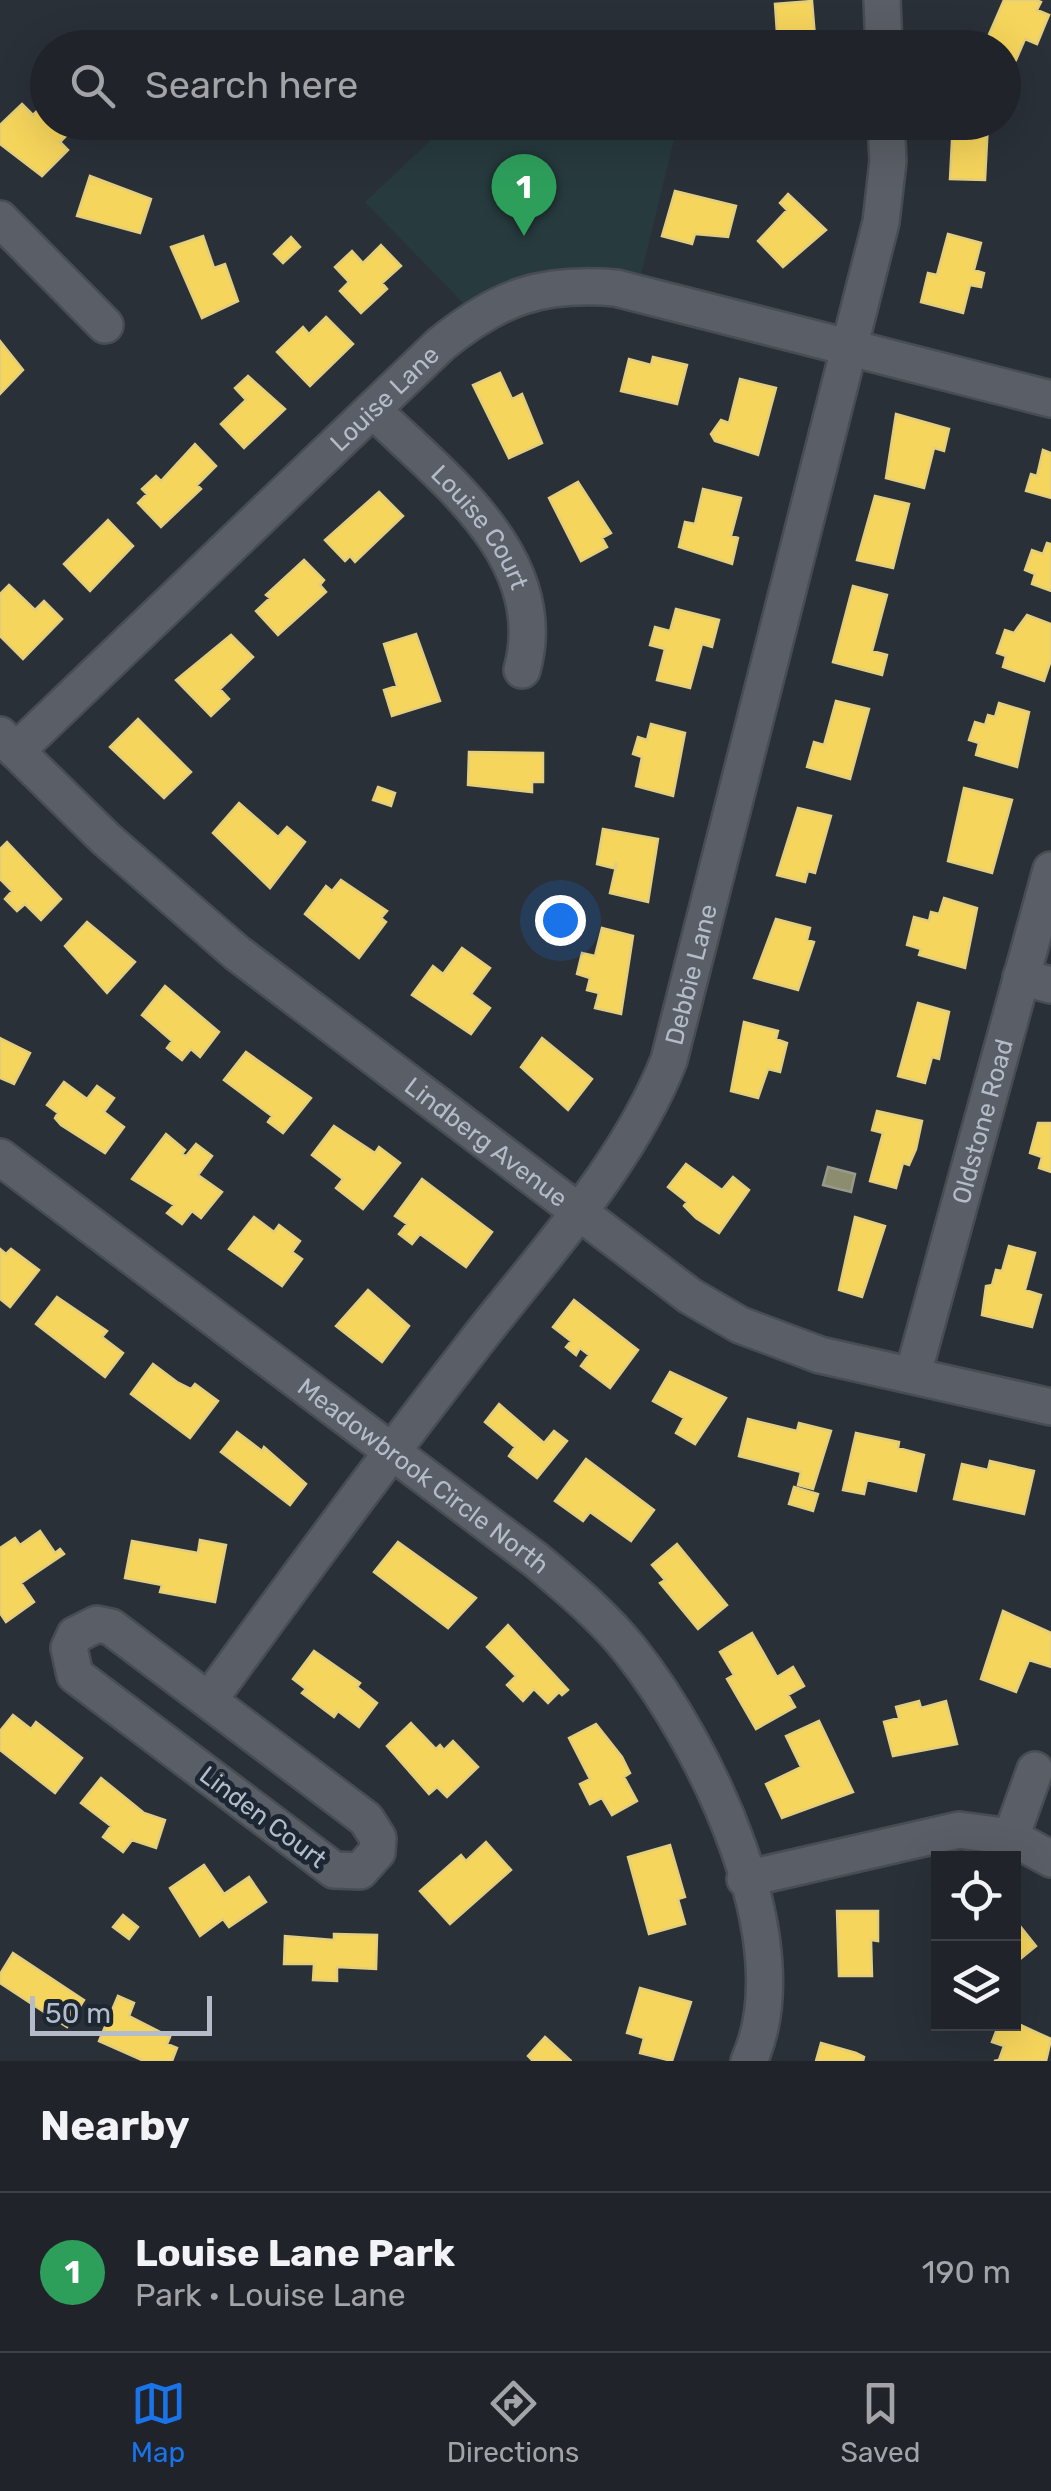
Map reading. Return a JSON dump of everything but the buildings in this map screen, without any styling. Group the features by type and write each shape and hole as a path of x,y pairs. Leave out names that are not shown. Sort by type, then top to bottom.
{"street":[{"path":"882,0 883,30"},
{"name":"Debbie Lane","path":"209,1700 392,1450 638,1127 670,1060 885,198 886,140"},
{"path":"0,219 105,324"},
{"name":"Louise Lane","path":"8,743 472,319 544,288 616,288 1051,399"},
{"name":"Louise Court","path":"373,410 465,500 519,575 530,622 522,670"},
{"name":"Lindberg Avenue","path":"8,743 192,916 690,1296 740,1325 820,1355 1051,1407"},
{"name":"Oldstone Road","path":"913,1374 1036,981 1051,870"},
{"name":"Meadowbrook Circle North","path":"0,1157 536,1560 604,1620 632,1652 700,1760 764,1939 768,1975 765,2012 749,2061"},
{"name":"Linden Court","path":"110,1627 209,1700 372,1825 378,1838 371,1862 360,1871 334,1870 75,1675 69,1648 84,1628 110,1627"},
{"path":"1011,1837 1035,1770"},
{"path":"745,1879 960,1830 1011,1837 1051,1859"}],"green space":[{"path":"431,140 674,140 641,275 536,273 464,304 365,202"}],"place":[{"name":"Louise Lane Park","path":"524,236"}]}
